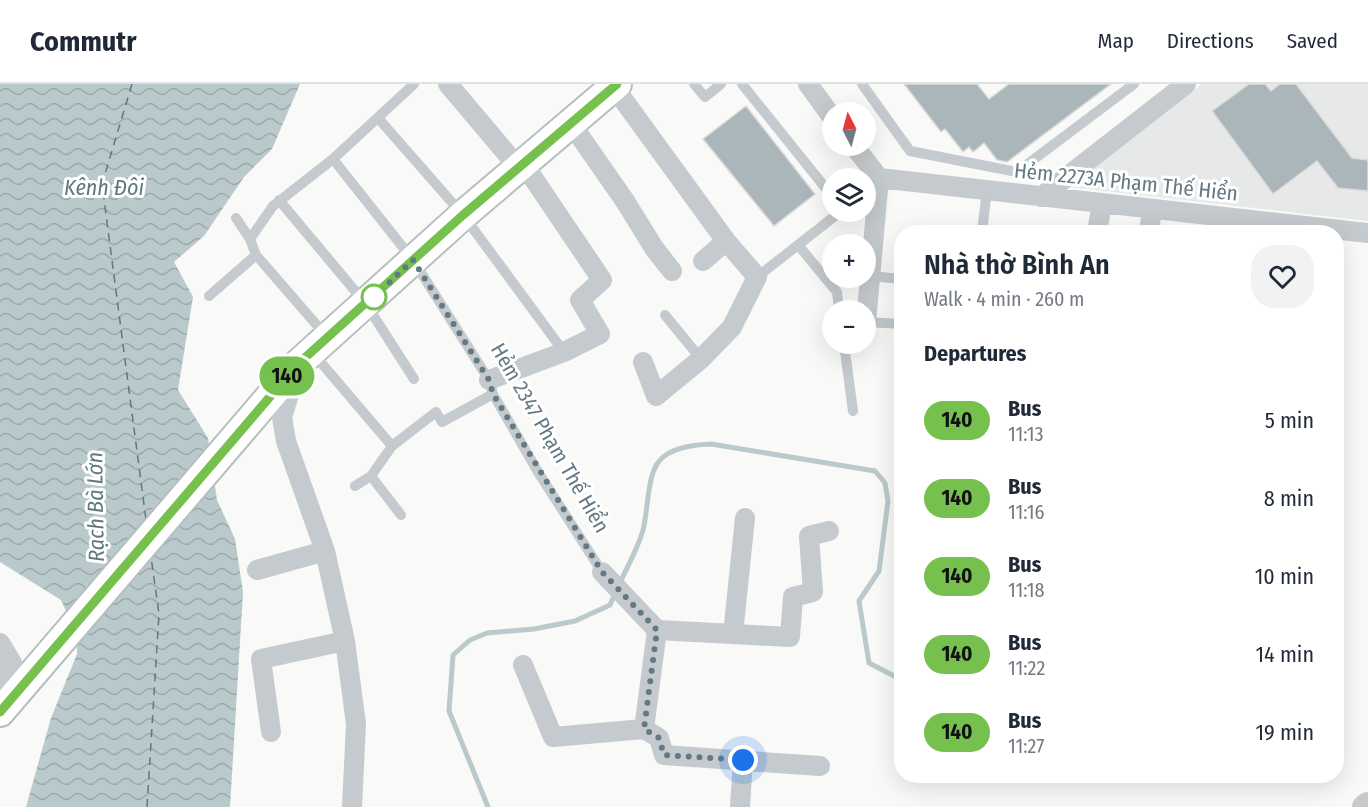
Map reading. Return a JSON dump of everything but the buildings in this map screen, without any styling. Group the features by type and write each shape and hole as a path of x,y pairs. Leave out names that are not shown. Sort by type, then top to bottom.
{"main road":[{"path":"2,699 257,410 313,351 463,215 615,86"}],"street":[{"path":"448,84 521,165 602,280 580,300 600,334 491,387"},
{"path":"808,84 822,103"},
{"path":"1041,196 1186,84"},
{"path":"615,86 726,241 757,277 732,327 701,359 656,396 642,362"},
{"path":"570,122 625,201 654,248 672,271"},
{"path":"862,156 879,178 874,234"},
{"name":"Hẻm 2273A Phạm Thế Hiển","path":"879,178 1152,209 1254,225"},
{"path":"1098,225 1102,203"},
{"path":"1150,225 1152,209"},
{"name":"Hẻm 2273A Phạm Thế Hiển","path":"1344,231 1368,233"},
{"path":"703,261 726,241"},
{"path":"313,351 282,417 286,441 325,551 345,641 356,724 352,807"},
{"path":"733,634 745,518"},
{"path":"644,729 657,630 790,637 794,597 813,592 809,536 829,531"},
{"path":"257,570 325,551"},
{"name":"Hẻm 2347 Phạm Thế Hiển","path":"602,572 657,630"},
{"path":"271,732 261,659 345,641"},
{"path":"0,643 12,663 2,699"},
{"path":"523,665 553,737 644,729 659,738 664,755 820,766"},
{"path":"740,807 743,760"}],"lane":[{"path":"250,238 279,200 333,159 414,84"},
{"path":"694,84 705,97 722,84"},
{"path":"742,84 822,184"},
{"path":"862,84 910,151 1017,172 1134,84"},
{"path":"378,118 463,215 564,352"},
{"name":"Hẻm 2347 Phạm Thế Hiển","path":"333,159 413,260 602,572"},
{"path":"983,225 987,190"},
{"path":"279,200 366,304 414,379"},
{"path":"236,218 250,238 256,255 313,351 392,447"},
{"path":"757,277 827,222"},
{"path":"798,245 837,292 838,300"},
{"path":"209,296 256,255"},
{"path":"876,277 894,278"},
{"path":"665,315 701,359"},
{"path":"876,323 894,324"},
{"path":"845,354 853,411"},
{"path":"355,486 371,476 392,447 436,412 442,422 491,387"},
{"path":"371,476 401,515"}],"shaded area":[{"path":"1202,84 1368,84 1368,221 1069,187"}],"water":[{"name":"Kênh Đôi","path":"0,84 300,84 272,149 244,177 204,236 174,262 193,297 178,390 208,438 217,500 235,539 243,592 230,807 26,807 51,718 77,654 77,635 61,600 0,562"}],"waterway":[{"path":"619,585 642,533 651,478 663,457 674,451 689,446 711,444 875,471 885,483 888,501 879,571 859,601 869,663 894,676"},
{"path":"488,807 449,711 453,655 470,640 487,633 534,629 575,621 610,605 615,594"}],"ferry route":[{"path":"132,84 102,184 146,520"},
{"path":"147,807 159,614 151,557"}],"bus line":[{"name":"140","path":"0,712 298,364 463,215 617,84"}],"route":[{"path":"374,297 413,260 489,380 493,394 538,471 602,572 657,630 644,729 659,738 664,755 743,760"}],"water label":[{"name":"Rạch Bà Lớn","path":"95,507"}]}
